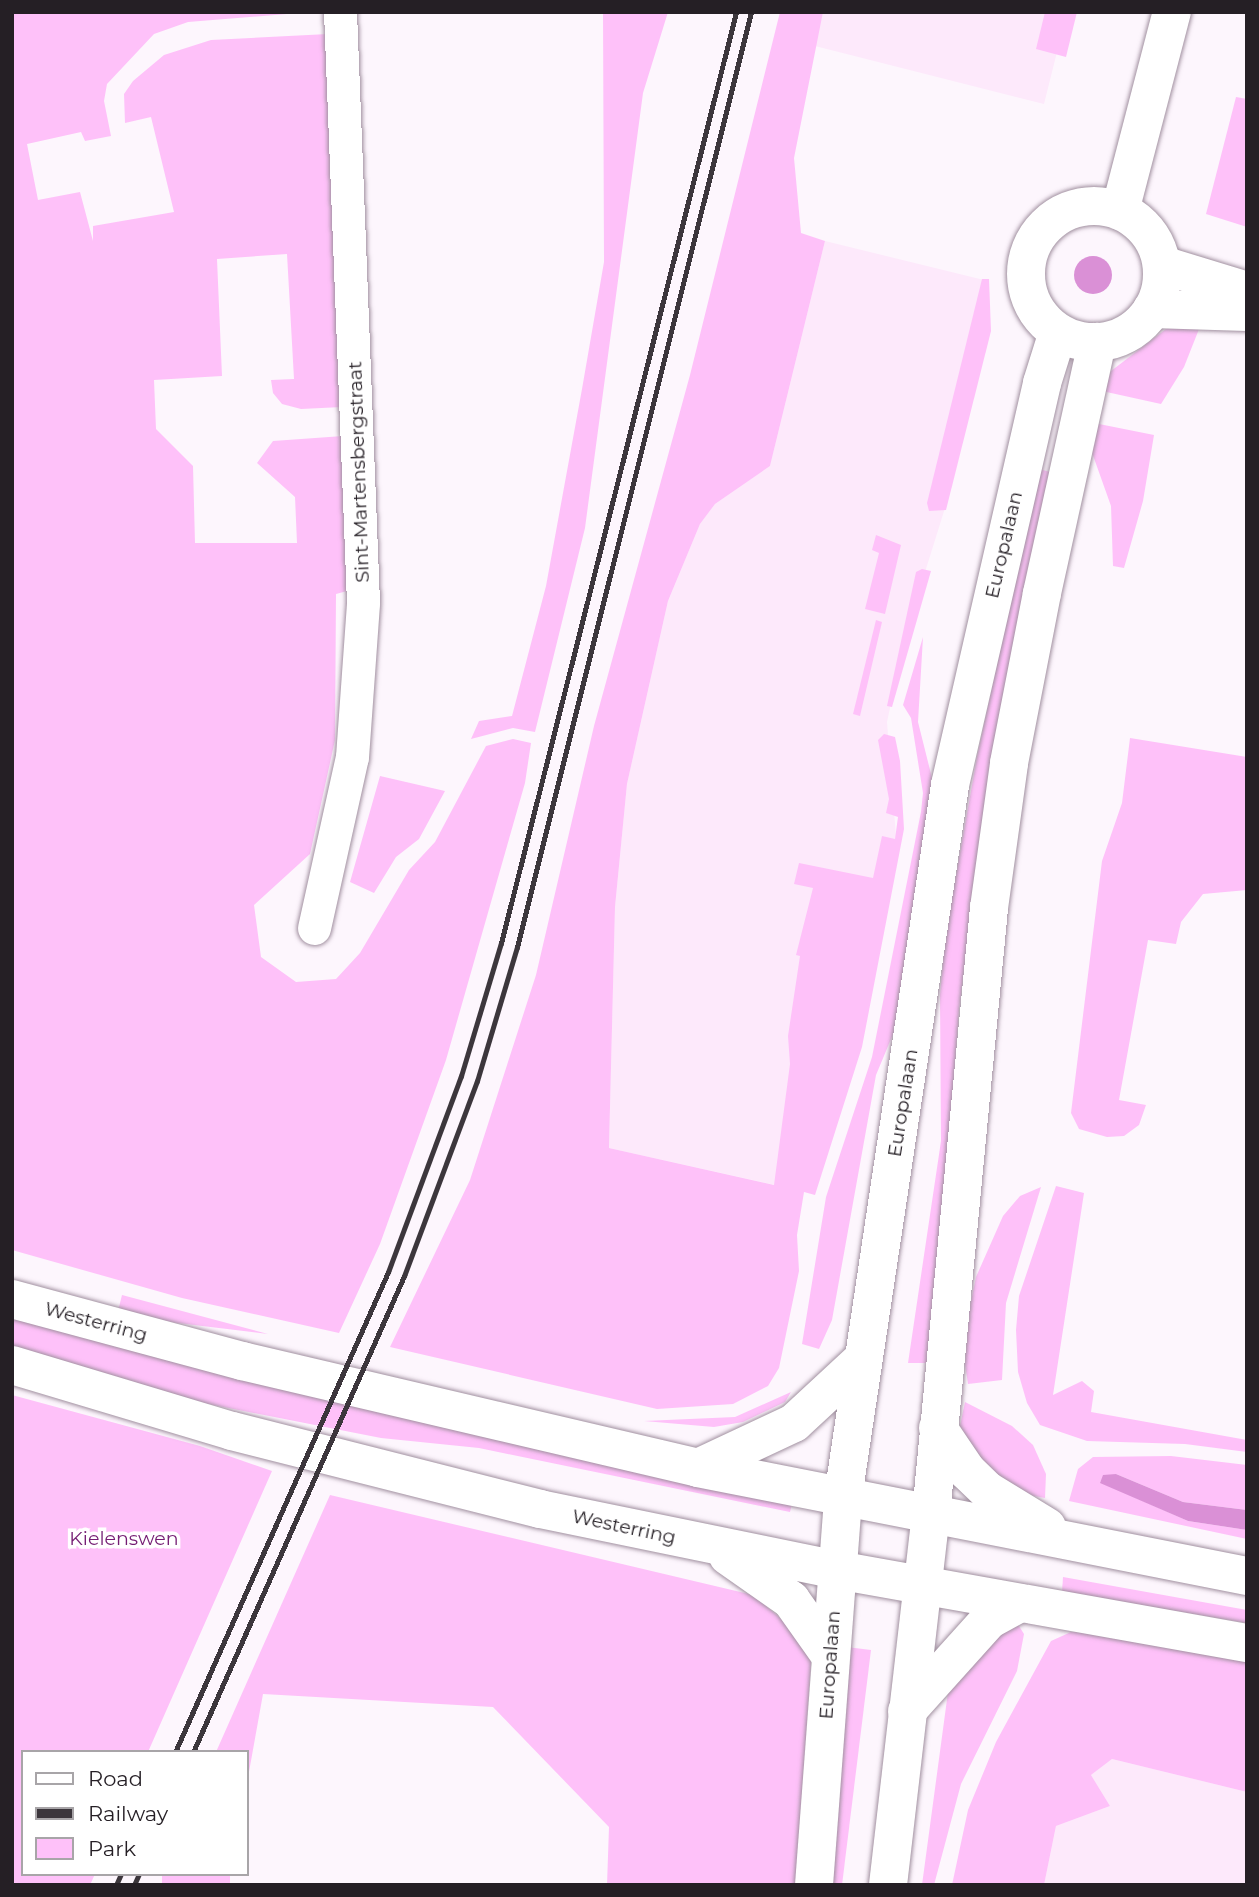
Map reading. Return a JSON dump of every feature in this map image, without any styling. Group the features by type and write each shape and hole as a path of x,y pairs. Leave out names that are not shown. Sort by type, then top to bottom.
{"main road":[{"path":"1108,209 1146,12"},
{"path":"1108,209 1172,12"},
{"path":"1108,209 1140,224 1154,243 1161,265 1158,295 1152,309 1138,326 1119,337 1097,342 1058,332 1045,320 1026,289 1028,257 1052,220 1073,210 1108,209"},
{"path":"1161,265 1247,291"},
{"path":"1152,309 1247,312"},
{"name":"Europalaan","path":"814,1885 843,1497 955,755 1042,383 1058,332"},
{"path":"888,1885 932,1514 973,1046 1004,803 1042,593 1097,342"},
{"name":"Westerring","path":"12,1299 267,1367 698,1468 1247,1576"},
{"path":"698,1468 794,1423 862,1360"},
{"name":"Westerring","path":"12,1365 244,1434 540,1509 837,1570 1247,1643"},
{"path":"938,1428 967,1471 988,1491 1076,1544"},
{"path":"716,1546 792,1600 830,1655"},
{"path":"907,1711 989,1620 1020,1603"}],"street":[{"name":"Sint-Martensbergstraat","path":"314,928 352,757 363,602 340,12"}],"shaded area":[{"path":"823,12 1067,12 1044,104 815,46"},
{"path":"825,241 984,280 945,508 906,633 887,722 896,836 873,951 784,1187 609,1148 615,907 627,784 668,601 700,524 715,504 770,466"},
{"path":"1093,256 1107,261 1112,275 1107,289 1093,294 1079,289 1074,275 1079,261"},
{"path":"1116,1474 1183,1502 1247,1510 1247,1530 1188,1521 1100,1483 1103,1475"},
{"path":"1112,1759 1247,1792 1247,1885 1044,1885 1056,1826 1110,1806 1091,1775"}],"green space":[{"path":"12,12 311,12 188,22 154,34 107,84 104,101 111,136 85,141 81,132 27,144 38,200 80,192 93,241 93,226 174,212 151,117 125,123 124,94 133,81 164,55 211,40 328,34 342,407 301,409 282,404 273,393 271,380 294,379 287,254 217,259 222,376 154,380 156,429 193,466 195,543 297,543 295,497 257,463 273,441 343,436 347,591 336,594 335,740 310,854 254,905 261,957 296,982 336,979 360,953 409,870 435,842 486,746 513,739 531,743 525,783 446,1060 380,1244 339,1333 182,1298 12,1250"},
{"path":"603,12 668,12 643,93 585,528 535,732 513,728 471,739 479,721 512,716 546,586 582,389 604,262"},
{"path":"780,12 823,12 794,158 801,233 825,241 770,466 715,504 700,524 668,601 627,784 615,907 609,1148 774,1185 790,1064 788,1036 800,956 796,955 813,888 794,884 799,863 873,878 882,836 895,839 898,817 886,813 889,799 878,740 884,734 895,737 900,761 904,829 862,1047 815,1195 804,1192 797,1235 799,1271 779,1368 768,1386 733,1404 657,1409 390,1347 470,1180 536,975 594,726 690,375"},
{"path":"1045,12 1077,12 1066,57 1036,49"},
{"path":"1236,97 1247,99 1247,227 1206,214"},
{"path":"982,279 989,279 991,331 946,510 929,511 927,503"},
{"path":"1203,319 1184,367 1161,404 1102,391 1111,371 1170,326"},
{"path":"1094,423 1154,435 1143,501 1124,568 1113,566 1111,506 1090,447"},
{"path":"1039,469 1054,473 976,871 959,1010 932,1363 908,1363 941,1141 940,994 946,932 977,757"},
{"path":"876,535 901,545 885,614 865,609 879,553 872,550"},
{"path":"922,569 931,571 892,707 887,706 916,572"},
{"path":"876,620 882,622 860,716 853,714"},
{"path":"923,637 918,722 932,778 899,1020 876,1075 832,1320 819,1349 802,1344 826,1197 872,1057 921,812 923,793 911,718 903,705"},
{"path":"1130,738 1247,757 1247,890 1203,894 1181,922 1176,944 1148,940 1119,1100 1146,1105 1139,1125 1124,1136 1107,1137 1079,1129 1071,1113 1102,861 1122,803"},
{"path":"380,776 445,791 419,839 396,857 374,893 350,882"},
{"path":"1056,1186 1084,1193 1053,1395 1082,1381 1094,1391 1091,1412 1247,1440 1247,1452 1185,1444 1087,1441 1040,1425 1027,1403 1018,1372 1016,1330 1019,1296"},
{"path":"1041,1187 1006,1303 1002,1380 968,1384 965,1364 969,1311 976,1277 1003,1216 1020,1196"},
{"path":"122,1295 268,1334 153,1320 118,1311"},
{"path":"12,1314 792,1504 790,1512 479,1448 381,1438 193,1401 12,1346"},
{"path":"791,1392 785,1402 743,1422 714,1427 644,1421 735,1417"},
{"name":"Kielenswen","path":"12,1395 200,1446 272,1471 149,1750 21,1750 21,1876 94,1876 90,1885 12,1885"},
{"path":"965,1402 1012,1426 1033,1445 1046,1474 1045,1498 1029,1495 984,1466 960,1426"},
{"path":"1171,1456 1247,1465 1247,1510 1183,1502 1116,1474 1100,1482 1188,1521 1247,1530 1247,1539 1069,1501 1078,1469 1093,1457"},
{"path":"330,1495 753,1595 787,1624 811,1662 796,1885 607,1885 609,1827 493,1707 263,1694 248,1777 248,1750 217,1750"},
{"path":"1063,1577 1247,1610 1247,1623 1062,1592"},
{"path":"1017,1623 1024,1634 1017,1671 961,1784 934,1885 922,1885 948,1692 988,1638"},
{"path":"1071,1632 1115,1634 1247,1662 1247,1792 1112,1759 1091,1775 1110,1806 1056,1826 1044,1885 952,1885 968,1810 996,1742 1051,1641"},
{"path":"847,1647 871,1650 842,1885 830,1885"},
{"path":"162,1876 230,1876 230,1885 162,1885"}],"railway":[{"path":"176,1750 388,1272 461,1076 501,943 736,12"},
{"path":"194,1750 404,1276 477,1081 517,947 751,12"},
{"path":"116,1885 120,1876"},
{"path":"134,1885 138,1876"}]}
